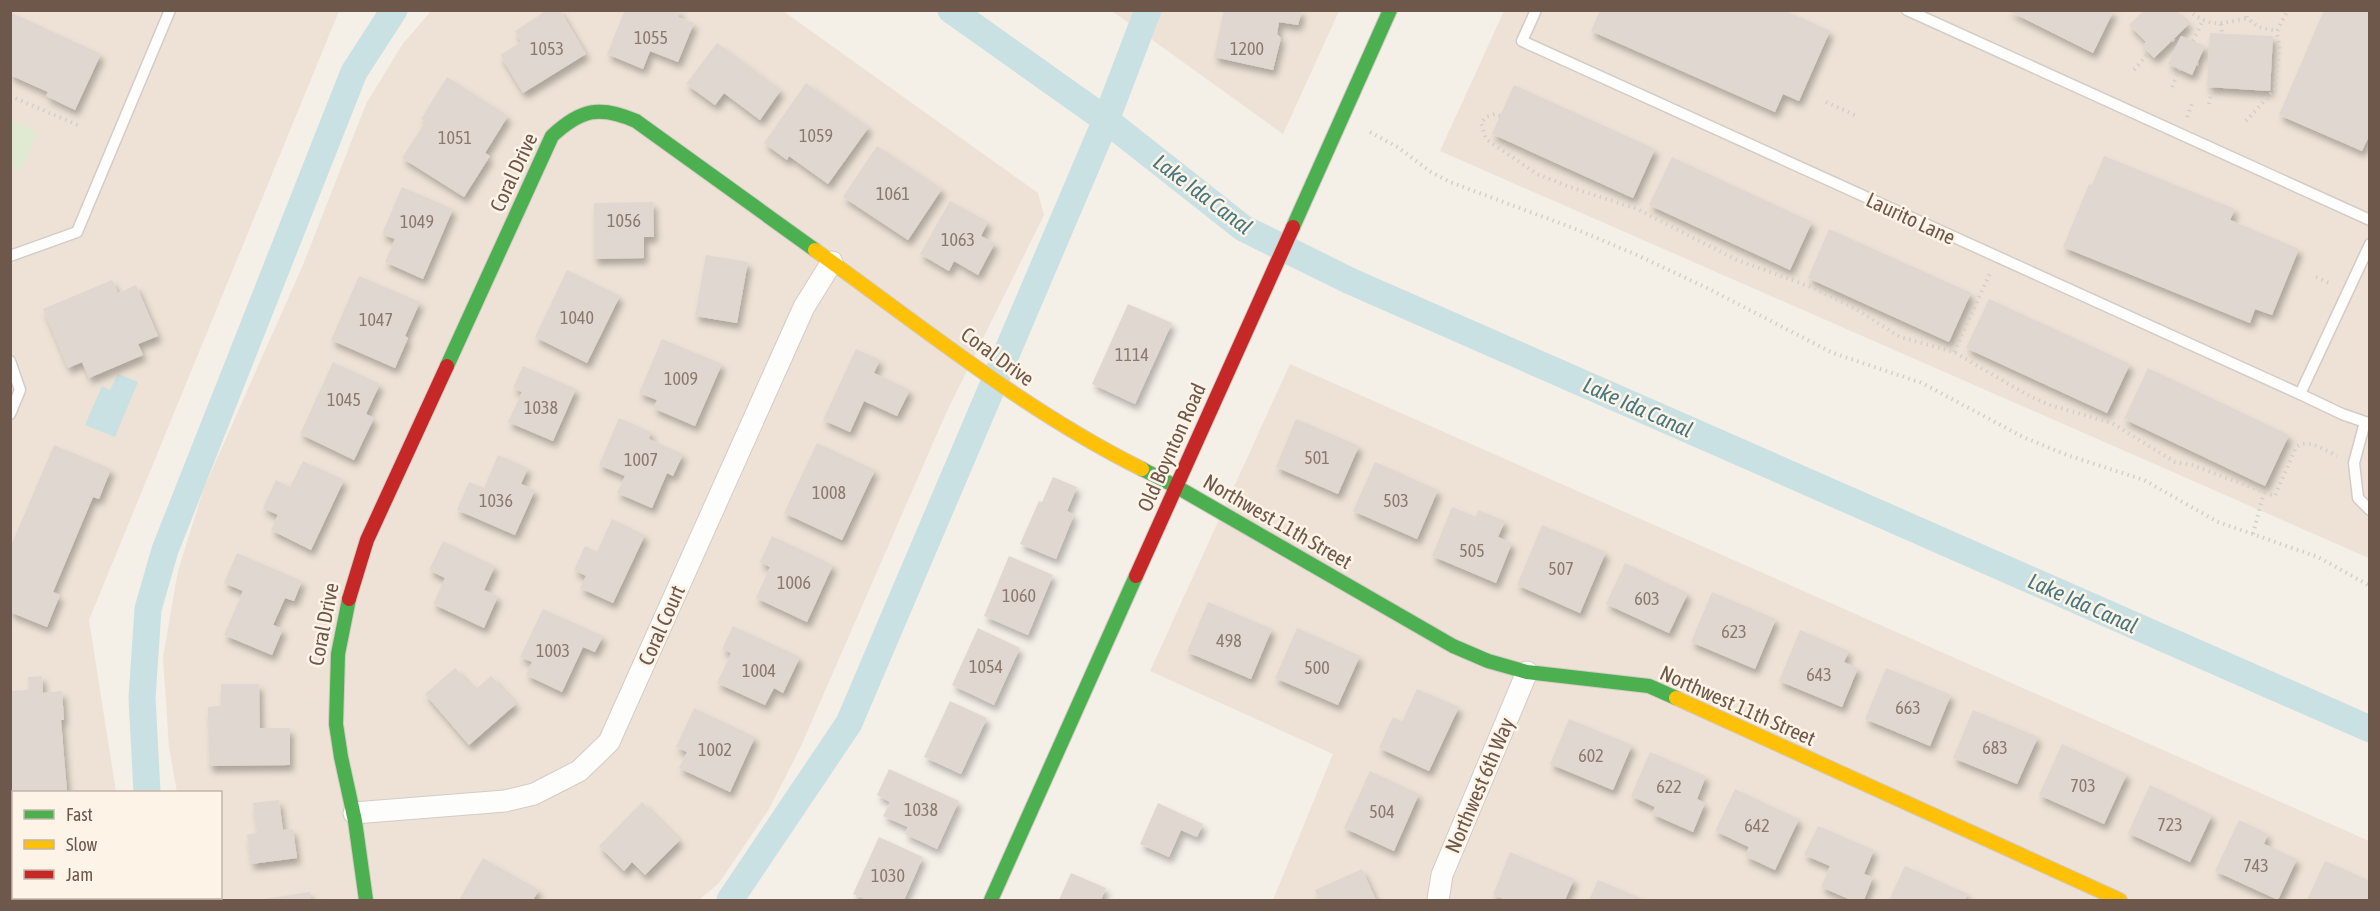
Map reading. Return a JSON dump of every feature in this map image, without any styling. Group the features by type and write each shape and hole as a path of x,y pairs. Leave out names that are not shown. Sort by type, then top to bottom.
{"street":[{"name":"Old Boynton Road","path":"991,900 1390,10"},
{"name":"Coral Drive","path":"366,900 354,813 336,726 334,679 339,632 350,585 367,540 552,136 565,122 582,113 601,110 619,112 636,121 1036,409 1101,449 1177,487"},
{"name":"Coral Court","path":"354,813 505,801 534,794 579,771 609,742 804,307 832,262"},
{"name":"Northwest 11th Street","path":"1177,487 1453,646 1488,661 1527,672 1649,686 2120,900"},
{"name":"Northwest 6th Way","path":"1437,900 1442,875 1527,672"}],"lane":[{"path":"10,256 77,232 170,10"},
{"name":"Laurito Lane","path":"1536,10 1522,41 2342,414 2367,420 2354,463 2358,498 2370,510"},
{"path":"1907,10 2370,220"},
{"path":"2300,394 2370,243"},
{"path":"10,361 20,390 10,414"}],"path":[{"path":"2188,10 2202,22 2221,24 2247,18"},
{"path":"2246,10 2247,18 2258,27 2277,31"},
{"path":"2246,121 2275,89 2279,48 2277,31 2288,10"},
{"path":"2193,41 2202,22"},
{"path":"2221,24 2222,33"},
{"path":"2173,40 2177,44"},
{"path":"2134,70 2148,53"},
{"path":"2197,64 2208,65"},
{"path":"2172,87 2180,69"},
{"path":"2209,104 2211,91 2215,88"},
{"path":"10,96 80,126"},
{"path":"2186,120 2193,101"},
{"path":"1826,102 1857,116"},
{"path":"1500,116 1495,114 1486,117 1481,123 1486,140 1537,174 1637,209 1737,260 1814,288 1854,308 1900,337 1954,352 2031,397 2049,405 2112,423 2175,462 2192,465 2275,496 2296,447 2302,443 2309,443 2338,456"},
{"path":"1370,132 1399,148 1431,172 1450,182 1573,228 1637,255 1833,353 1928,386 2023,437 2067,455 2144,480 2217,522 2318,557 2370,586"},
{"path":"1954,352 1992,271"},
{"path":"2316,277 2334,285"},
{"path":"2253,534 2264,492"}],"shaded area":[{"path":"10,11 339,11 89,620 116,791 12,791 12,899 133,900 11,900"},
{"path":"431,11 783,11 1038,193 1044,215 947,411 801,746 769,809 719,883 699,900 194,900 222,899 222,791 177,791 169,747 163,657 178,571 204,488 303,265 366,104 402,45"},
{"path":"1112,11 1339,11 1283,134"},
{"path":"1504,11 2369,11 2369,558 1440,151"},
{"path":"1290,364 2369,841 2369,900 1273,900 1333,754 1150,671"}],"green space":[{"path":"11,120 38,132 20,172 11,167"}],"water":[{"path":"118,374 138,382 115,437 85,425 102,386 110,390"}],"building":[{"path":"547,10 560,10 586,54 523,93 500,55 521,42 515,31"},
{"path":"625,10 681,10 678,17 694,23 678,62 650,51 643,69 607,54"},
{"path":"1224,10 1302,10 1298,25 1279,22 1277,34 1281,38 1273,70 1214,57"},
{"path":"1600,10 1784,10 1830,31 1799,101 1783,94 1775,112 1591,31"},
{"path":"2007,10 2114,10 2093,53"},
{"path":"2144,10 2175,10 2189,24 2154,58 2142,46 2146,42 2129,25"},
{"path":"2324,10 2370,10 2370,134 2362,151 2279,115"},
{"path":"10,12 101,54 75,110 46,96 48,92 10,75"},
{"path":"2210,33 2273,36 2270,91 2207,87"},
{"path":"2181,36 2205,46 2192,75 2168,64"},
{"path":"717,43 781,90 760,120 724,93 715,105 686,84"},
{"path":"447,77 508,116 485,153 490,156 464,197 402,158 426,121 421,119"},
{"path":"806,83 869,127 828,184 789,156 787,160 764,143"},
{"path":"1514,85 1655,149 1633,198 1492,134"},
{"path":"877,146 942,189 908,240 843,197"},
{"path":"2104,156 2235,209 2230,220 2299,249 2272,315 2255,309 2250,323 2063,247 2089,184 2092,185"},
{"path":"1672,157 1812,222 1790,270 1649,205"},
{"path":"402,187 453,209 423,279 385,262 395,239 382,234"},
{"path":"950,201 988,222 981,236 995,243 978,275 954,261 949,271 920,254"},
{"path":"653,202 654,237 644,237 644,258 594,259 594,203"},
{"path":"1829,229 1971,293 1949,342 1808,278"},
{"path":"706,255 748,262 737,323 695,316"},
{"path":"567,270 620,296 587,363 535,337"},
{"path":"359,276 420,302 405,336 408,338 395,368 331,340"},
{"path":"112,280 118,293 136,285 158,336 138,344 143,355 89,378 82,362 68,368 43,309"},
{"path":"1989,299 2130,364 2107,413 1966,348"},
{"path":"1128,304 1172,323 1135,404 1092,384"},
{"path":"662,339 722,364 695,426 653,408 657,400 639,393"},
{"path":"856,349 880,360 874,373 910,390 897,416 864,401 850,432 823,420"},
{"path":"333,362 380,384 366,414 374,418 354,460 300,434"},
{"path":"523,366 576,389 553,441 508,422 522,392 513,388"},
{"path":"2148,368 2289,435 2265,486 2124,419"},
{"path":"619,418 651,432 649,439 683,454 673,476 667,473 652,508 617,493 625,476 599,465"},
{"path":"1296,419 1359,446 1338,494 1276,467"},
{"path":"817,443 875,470 842,540 784,513"},
{"path":"54,445 111,469 99,499 93,497 53,592 60,595 47,627 10,612 10,548"},
{"path":"498,455 528,468 521,484 535,490 515,535 457,510 469,482 484,488"},
{"path":"303,461 344,480 311,550 271,530 278,515 263,508 276,480 290,487"},
{"path":"1375,462 1438,490 1417,539 1353,511"},
{"path":"1053,477 1077,487 1067,511 1074,515 1056,559 1020,544 1039,501 1042,502"},
{"path":"1452,507 1476,517 1478,510 1505,521 1498,537 1512,543 1496,583 1432,556"},
{"path":"612,519 645,535 613,603 580,588 586,576 574,570 585,546 597,552"},
{"path":"1542,525 1606,552 1580,613 1517,585"},
{"path":"772,536 833,565 807,622 756,598 770,567 760,562"},
{"path":"443,541 495,566 484,590 498,596 484,628 433,604 445,578 429,570"},
{"path":"237,553 302,581 294,601 285,598 273,625 283,629 272,655 224,635 243,591 224,583"},
{"path":"1009,556 1053,575 1028,635 984,616"},
{"path":"1625,563 1688,593 1669,633 1606,604"},
{"path":"1712,592 1776,619 1755,669 1691,642"},
{"path":"1208,602 1272,629 1251,679 1187,652"},
{"path":"543,609 603,636 595,652 583,647 562,692 526,675 532,662 520,657"},
{"path":"733,626 800,657 783,693 774,688 765,705 717,683 731,653 722,649"},
{"path":"978,628 1020,648 994,705 952,685"},
{"path":"1297,628 1360,656 1338,705 1275,678"},
{"path":"1800,630 1849,651 1844,662 1858,668 1842,707 1779,681"},
{"path":"455,668 475,690 491,676 516,704 469,745 425,694"},
{"path":"1886,668 1951,695 1930,746 1865,719"},
{"path":"42,676 43,693 62,691 64,720 61,720 67,791 12,791 12,813 10,813 10,691 29,690 28,677"},
{"path":"221,684 259,684 260,728 290,728 290,765 209,766 208,707 221,706"},
{"path":"1417,689 1459,707 1429,771 1379,748 1393,717 1402,722"},
{"path":"950,701 987,718 961,774 924,757"},
{"path":"694,708 755,737 730,792 679,768 687,752 676,747"},
{"path":"1973,710 2038,737 2017,784 1953,758"},
{"path":"1569,719 1632,745 1613,790 1550,764"},
{"path":"2062,744 2127,774 2104,824 2039,795"},
{"path":"1650,752 1706,776 1697,799 1705,803 1693,832 1652,814 1655,807 1631,796"},
{"path":"889,769 959,801 937,849 905,834 908,827 883,816 890,802 877,795"},
{"path":"1370,771 1419,794 1394,851 1344,828"},
{"path":"2150,785 2212,815 2190,862 2128,833"},
{"path":"1735,789 1799,819 1775,870 1745,856 1749,847 1715,831"},
{"path":"279,800 283,830 293,829 297,858 251,864 247,835 257,833 253,803"},
{"path":"642,802 680,840 645,875 632,862 624,871 599,846"},
{"path":"1158,803 1203,824 1197,837 1181,830 1169,857 1140,844"},
{"path":"2239,820 2268,834 2264,844 2297,859 2278,900 2215,871"},
{"path":"1818,826 1874,850 1864,874 1873,877 1864,900 1851,900 1821,887 1830,866 1804,855"},
{"path":"879,837 923,857 904,900 867,900 853,894"},
{"path":"1510,852 1574,879 1565,900 1506,900 1493,895"},
{"path":"483,858 539,890 533,900 459,900"},
{"path":"2325,861 2370,881 2370,900 2307,900"},
{"path":"1905,866 1968,894 1965,900 1889,900"},
{"path":"1362,869 1376,900 1319,900 1315,890"},
{"path":"1071,873 1106,888 1101,900 1059,900"},
{"path":"1598,880 1645,900 1589,900"},
{"path":"310,892 311,900 264,900 264,899"}],"waterway":[{"path":"147,791 142,698 148,609 165,550 354,72 394,10"},
{"name":"Lake Ida Canal","path":"951,10 1106,120 1243,228 1350,281 2370,729"},
{"path":"730,900 849,723 1106,120 1148,10"}],"traffic: fast":[{"path":"1293,227 1390,10"},
{"path":"447,366 552,136 572,120 591,112 612,113 636,121 815,250"},
{"path":"1142,469 1453,646 1488,661 1527,672 1649,686 1676,698"},
{"path":"991,900 1136,576"},
{"path":"349,599 338,654 336,724 355,821 366,900"}],"traffic: slow":[{"path":"815,250 1015,394 1056,421 1142,469"},
{"path":"1676,698 2120,900"}],"traffic: jam":[{"path":"1136,576 1293,227"},
{"path":"349,599 367,540 447,366"}]}
